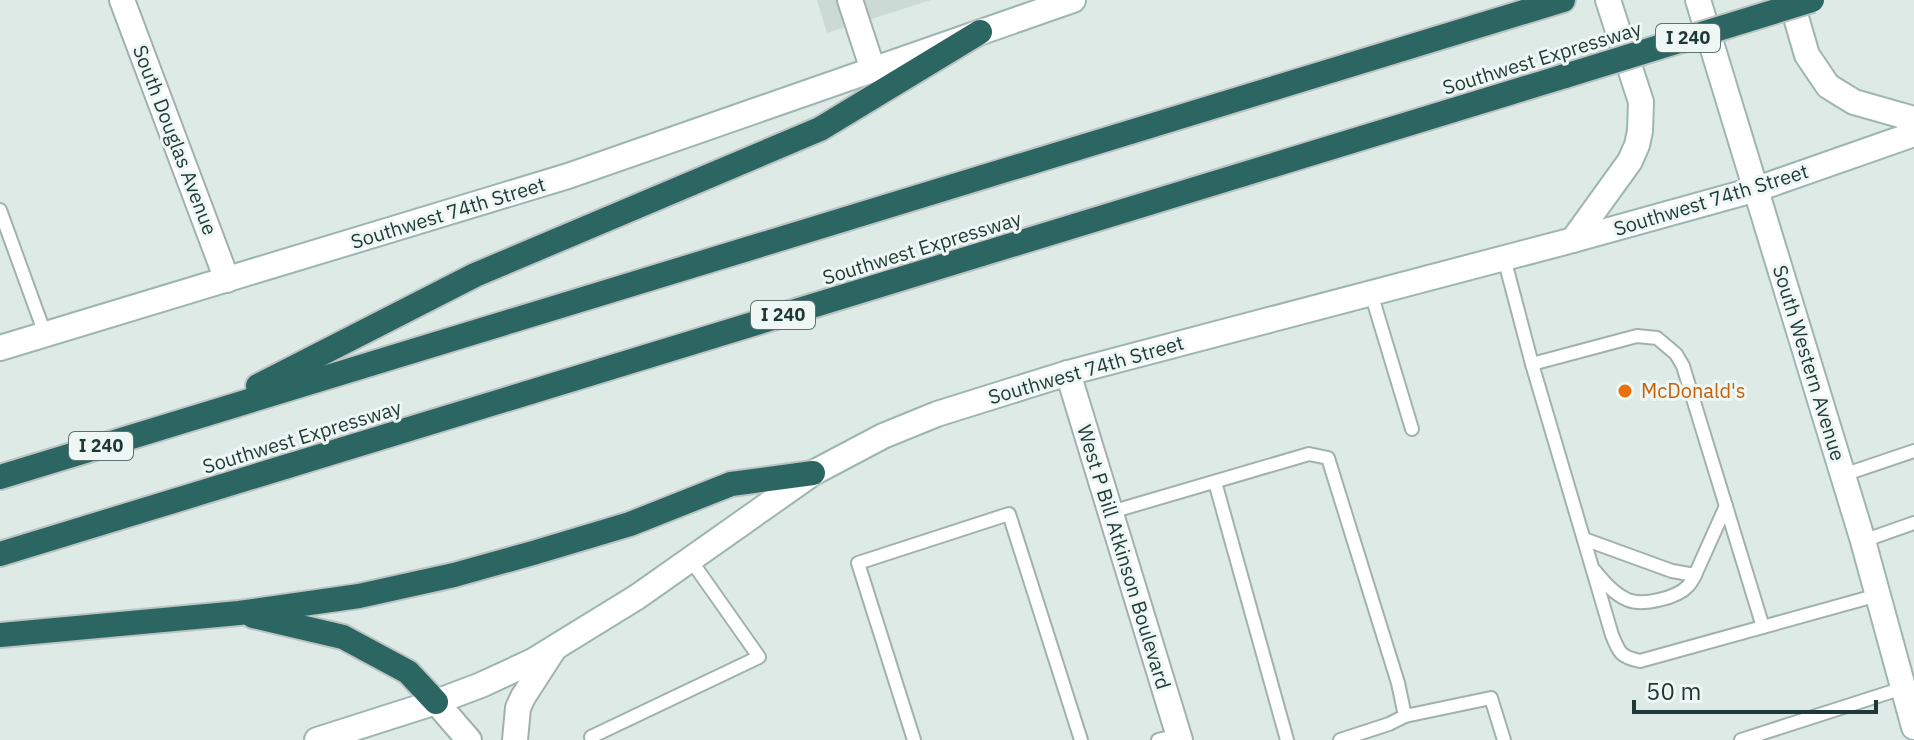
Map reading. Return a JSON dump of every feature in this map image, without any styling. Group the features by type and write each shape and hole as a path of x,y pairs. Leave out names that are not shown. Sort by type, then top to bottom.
{"highway":[{"name":"Southwest Expressway","path":"0,554 1812,0"},
{"name":"I 240","path":"0,477 1554,3"},
{"path":"203,415 475,275 820,129 980,32"},
{"path":"0,635 239,613 359,596 454,575 630,524 731,484 813,473"},
{"path":"239,613 343,637 408,672 436,702"}],"main road":[{"name":"South Douglas Avenue","path":"122,0 227,280"},
{"path":"850,0 873,70"},
{"name":"Southwest 74th Street","path":"0,348 568,176 1073,0"},
{"path":"1573,240 1630,161 1640,131 1641,102 1608,0"},
{"name":"South Western Avenue","path":"1698,0 1863,541 1914,727"},
{"path":"1791,0 1807,55 1828,86 1854,102 1914,119"},
{"name":"Southwest 74th Street","path":"317,740 436,702 533,661 637,597 813,473 883,436 937,414 1068,373 1757,189 1914,134"},
{"name":"West P Bill Atkinson Boulevard","path":"1068,373 1111,512 1172,738"},
{"path":"515,740 518,708 554,649"},
{"path":"436,702 469,740"}],"lane":[{"path":"0,210 45,334"},
{"path":"1504,258 1592,569 1616,648 1625,657 1640,661 1878,595"},
{"path":"1371,293 1412,429"},
{"path":"1532,364 1637,336 1657,338 1676,354 1683,366 1763,627"},
{"path":"1843,475 1914,451"},
{"path":"1111,512 1309,454 1328,458 1398,683 1405,716"},
{"path":"1215,482 1287,740"},
{"path":"1592,569 1628,600 1653,601 1673,595 1688,586 1695,575 1726,506"},
{"path":"914,740 858,563 1009,514 1081,740"},
{"path":"1863,541 1914,523"},
{"path":"1584,539 1672,571 1695,575"},
{"path":"592,740 591,737 759,657 690,559"},
{"path":"1741,740 1903,688"},
{"path":"1340,740 1405,716 1491,698 1504,740"}],"shaded area":[{"path":"817,0 931,0 827,33"}],"place":[{"name":"McDonald's","path":"1625,391"}]}
